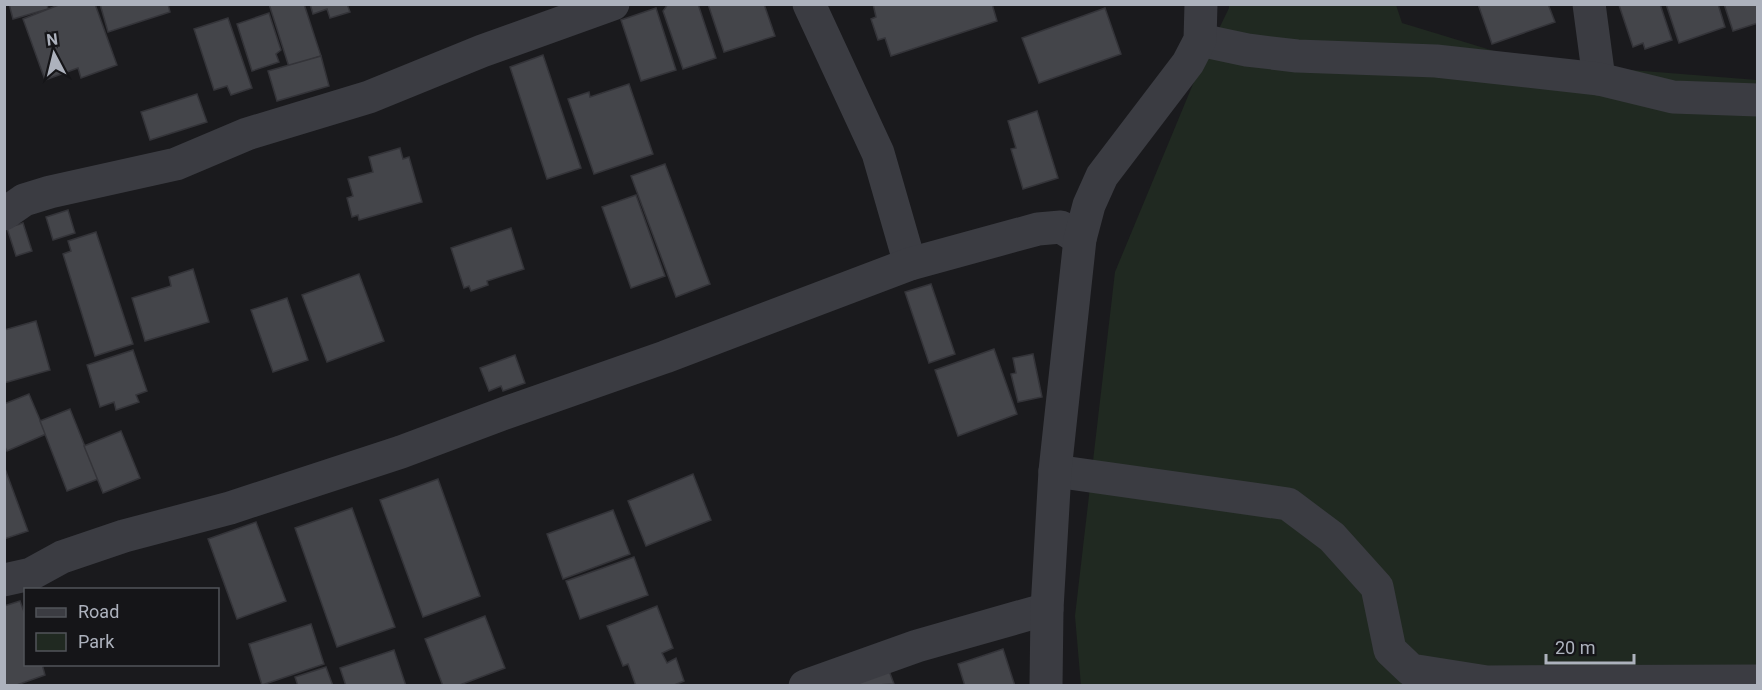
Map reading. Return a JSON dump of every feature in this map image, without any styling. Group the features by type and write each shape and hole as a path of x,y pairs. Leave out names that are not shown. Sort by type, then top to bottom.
{"street":[{"path":"4,214 24,200 176,164 247,134 369,97 482,51 613,4"},
{"path":"809,4 878,153 910,264"},
{"path":"1046,686 1047,609 1055,471 1080,239 1089,206 1102,176 1188,63 1200,40 1202,4"},
{"path":"1589,4 1599,79"},
{"path":"1200,40 1277,54 1436,60 1599,79 1673,98 1758,100"},
{"path":"4,580 31,574 62,557 124,536 230,508 401,452 665,357 910,264 1038,229 1061,227 1080,239"},
{"path":"1055,471 1288,504 1332,537 1377,587 1390,651 1411,670 1487,682 1758,681"},
{"path":"805,686 917,646 1047,609"}],"green space":[{"path":"1229,5 1396,5 1402,23 1530,62 1757,80 1757,685 1081,686 1075,616 1115,272 1198,72"}],"building":[{"path":"9,4 47,4 48,9 13,19"},
{"path":"61,4 95,4 117,65 81,78 78,68 45,80 23,19"},
{"path":"100,4 168,4 170,12 108,32"},
{"path":"269,4 304,4 321,56 289,67"},
{"path":"310,4 347,4 350,12 330,18 327,9 313,14"},
{"path":"668,4 698,4 716,58 683,69 663,11"},
{"path":"708,4 764,4 775,36 724,52"},
{"path":"873,4 992,4 997,21 891,56 885,38 878,40 871,19 876,17"},
{"path":"1478,4 1548,4 1555,22 1492,44"},
{"path":"1660,4 1672,40 1645,49 1643,43 1633,47 1619,5"},
{"path":"1666,4 1718,4 1725,27 1679,43"},
{"path":"1724,4 1758,4 1758,23 1733,31"},
{"path":"656,8 676,70 641,81 621,20"},
{"path":"1105,8 1121,54 1039,83 1022,38"},
{"path":"269,13 281,50 276,54 279,62 252,71 237,24"},
{"path":"228,18 252,88 231,95 227,86 214,90 194,29"},
{"path":"543,55 581,168 547,179 510,67"},
{"path":"321,56 329,86 277,101 268,71"},
{"path":"629,84 653,154 594,174 568,99 589,92 590,97"},
{"path":"197,94 207,122 150,140 141,112"},
{"path":"1037,111 1058,178 1023,189 1011,149 1016,148 1008,121"},
{"path":"400,148 403,159 409,157 422,202 359,220 358,215 352,217 347,198 353,196 348,179 373,172 369,157"},
{"path":"665,164 710,284 676,297 631,176"},
{"path":"636,195 665,276 631,288 602,207"},
{"path":"68,210 75,233 53,240 46,217"},
{"path":"23,223 32,251 16,256 7,228"},
{"path":"511,228 524,269 487,281 488,285 471,291 469,286 464,288 451,248"},
{"path":"96,232 133,344 95,356 63,254 71,251 68,241"},
{"path":"193,269 209,322 145,341 132,298 171,286 169,277"},
{"path":"359,274 384,341 327,362 302,295"},
{"path":"931,284 955,354 929,363 905,292"},
{"path":"287,298 308,360 273,372 251,310"},
{"path":"36,321 50,370 4,383 4,330"},
{"path":"994,349 1017,414 958,436 935,370"},
{"path":"133,350 147,391 136,395 139,402 116,410 114,402 100,407 87,365"},
{"path":"1033,354 1042,397 1018,402 1011,374 1016,373 1013,358"},
{"path":"515,355 525,383 503,391 501,386 489,391 480,368"},
{"path":"29,394 46,434 7,451 4,445 4,404"},
{"path":"70,409 98,479 67,491 40,421"},
{"path":"121,431 140,478 103,493 84,446"},
{"path":"4,466 28,531 4,539"},
{"path":"693,474 711,520 646,546 628,501"},
{"path":"438,479 480,596 423,617 380,500"},
{"path":"352,508 395,627 337,647 295,528"},
{"path":"613,510 630,554 563,579 547,534"},
{"path":"256,522 286,601 237,619 208,539"},
{"path":"634,557 648,595 580,619 566,581"},
{"path":"20,601 24,612 24,666 43,666 45,675 14,686 4,686 4,606"},
{"path":"657,606 673,648 662,653 667,663 676,658 684,681 672,686 636,686 628,664 623,666 607,626"},
{"path":"485,616 505,668 457,686 443,686 425,639"},
{"path":"311,624 324,664 262,685 249,644"},
{"path":"1003,649 1015,686 965,686 958,664"},
{"path":"394,650 406,686 346,686 340,668"},
{"path":"326,667 333,686 298,686 295,677"},
{"path":"888,668 894,684 860,686 858,678"}]}
